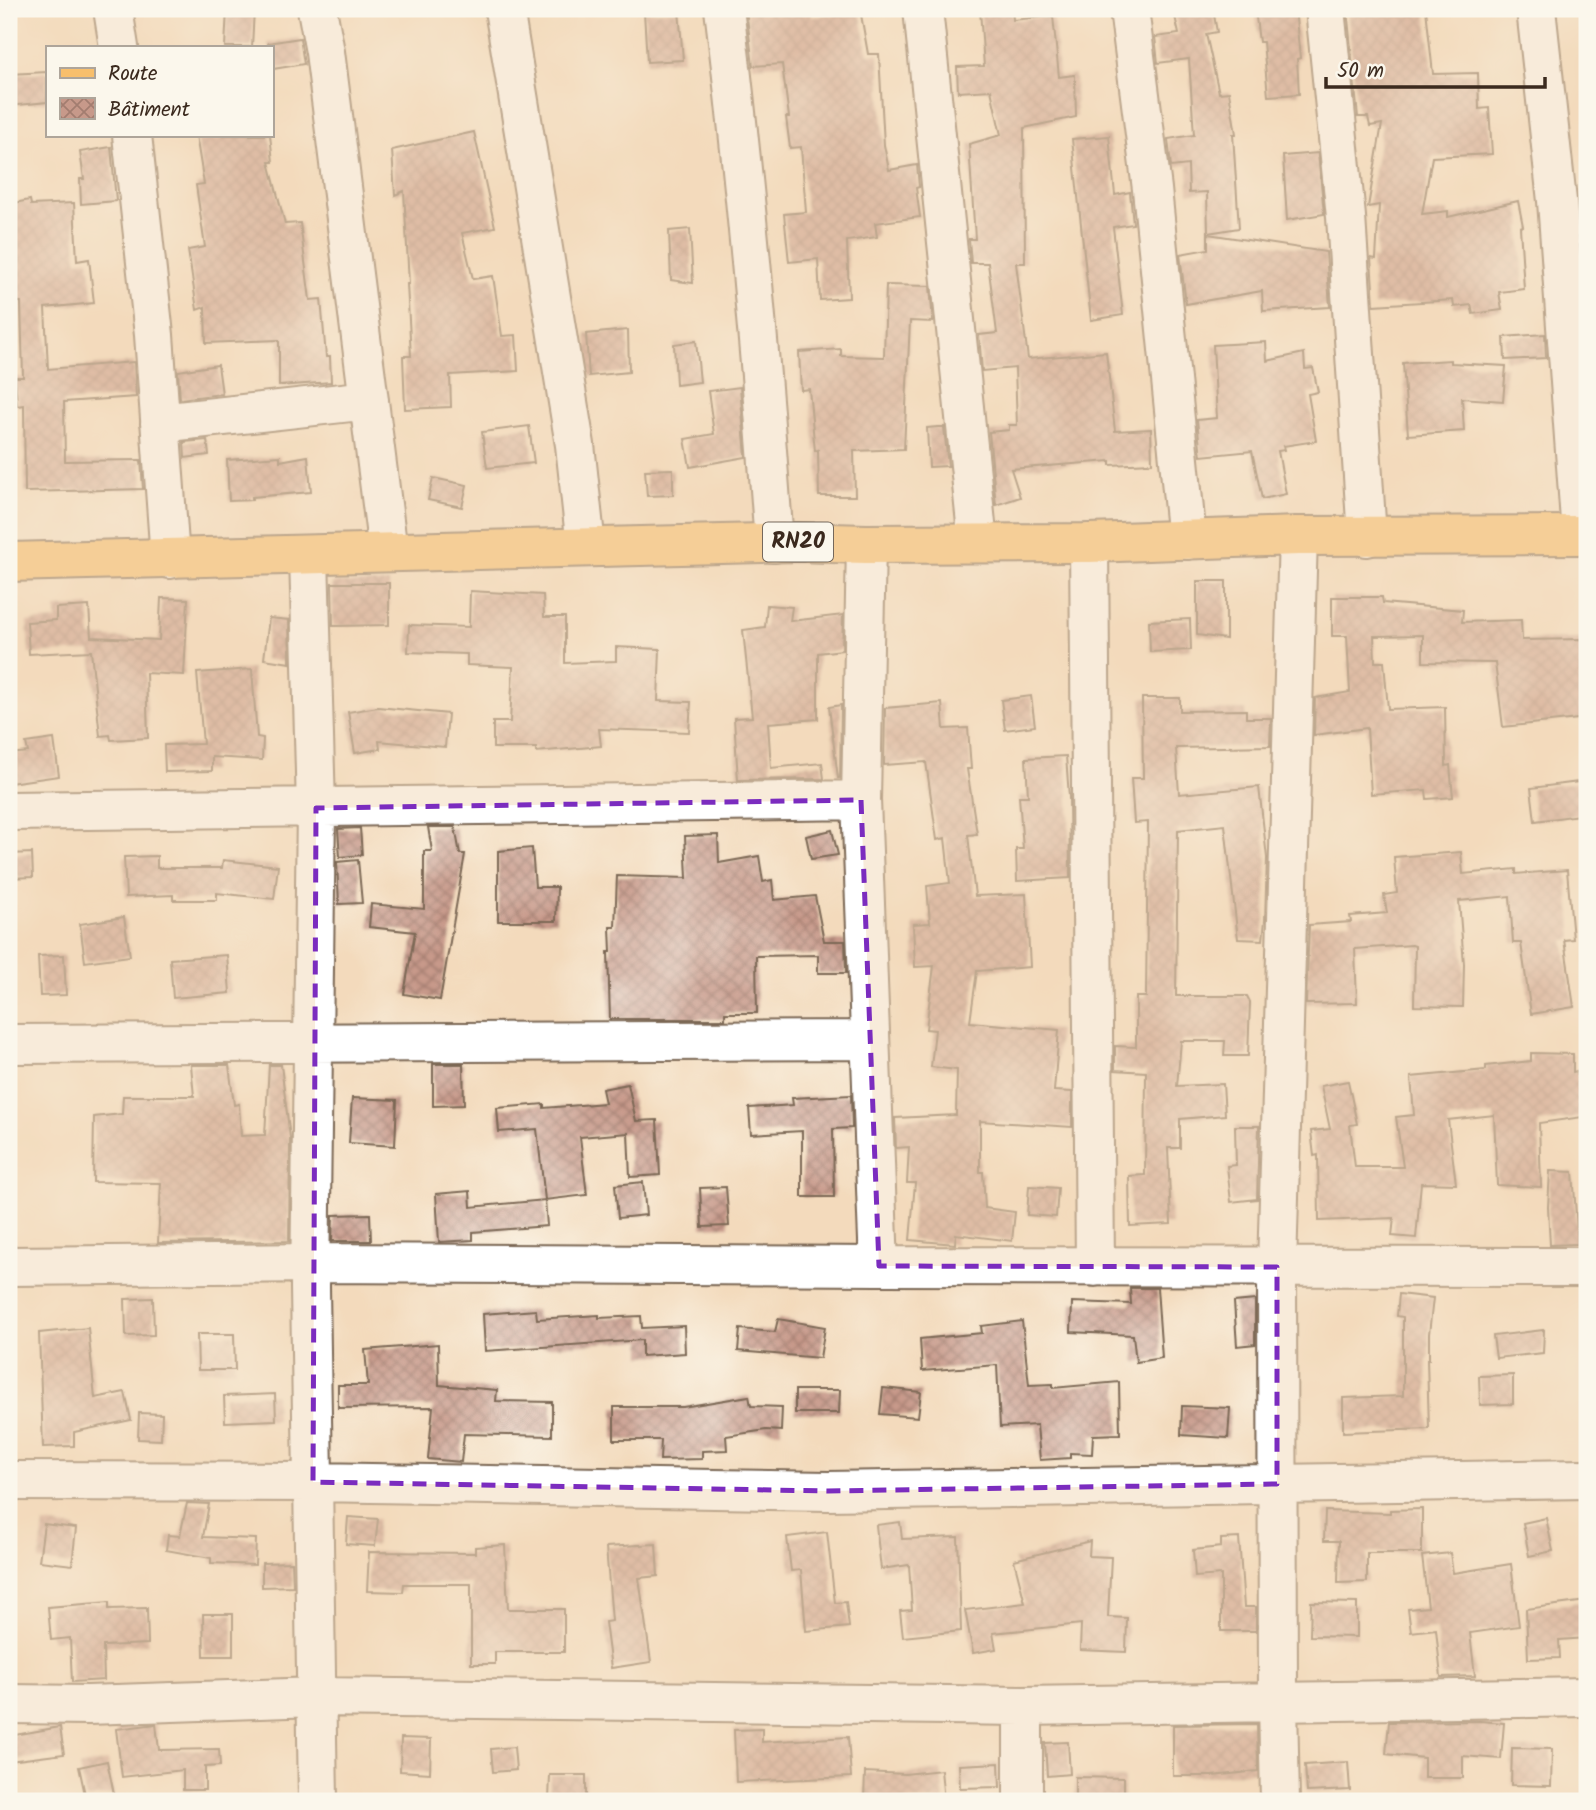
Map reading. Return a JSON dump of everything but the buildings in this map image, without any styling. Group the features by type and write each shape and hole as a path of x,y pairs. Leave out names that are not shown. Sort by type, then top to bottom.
{"main road":[{"name":"RN20","path":"9,562 774,542 866,544 1089,542 1298,536 1584,535"}],"street":[{"path":"113,9 119,46"},
{"path":"317,9 388,552"},
{"path":"503,9 573,431 586,547"},
{"path":"724,9 738,121 774,542"},
{"path":"923,9 978,543"},
{"path":"1129,9 1152,189 1187,540"},
{"path":"1325,9 1346,217 1367,537"},
{"path":"1536,9 1557,201 1584,535"},
{"path":"132,136 154,335 170,559"},
{"path":"160,423 369,400"},
{"path":"1280,1801 1277,1267 1298,536"},
{"path":"1089,542 1095,1267"},
{"path":"866,544 861,800 879,1266"},
{"path":"309,556 316,808 311,1263 318,1801"},
{"path":"9,811 861,800"},
{"path":"9,1044 869,1040"},
{"path":"9,1266 311,1263 1587,1267"},
{"path":"9,1481 313,1482 828,1491 1587,1479"},
{"path":"9,1704 88,1705 316,1697 1023,1706 1587,1697"},
{"path":"1023,1706 1023,1801"}],"highlighted area":[{"path":"861,800 879,1266 1277,1267 1277,1484 828,1491 313,1482 316,808"}]}
